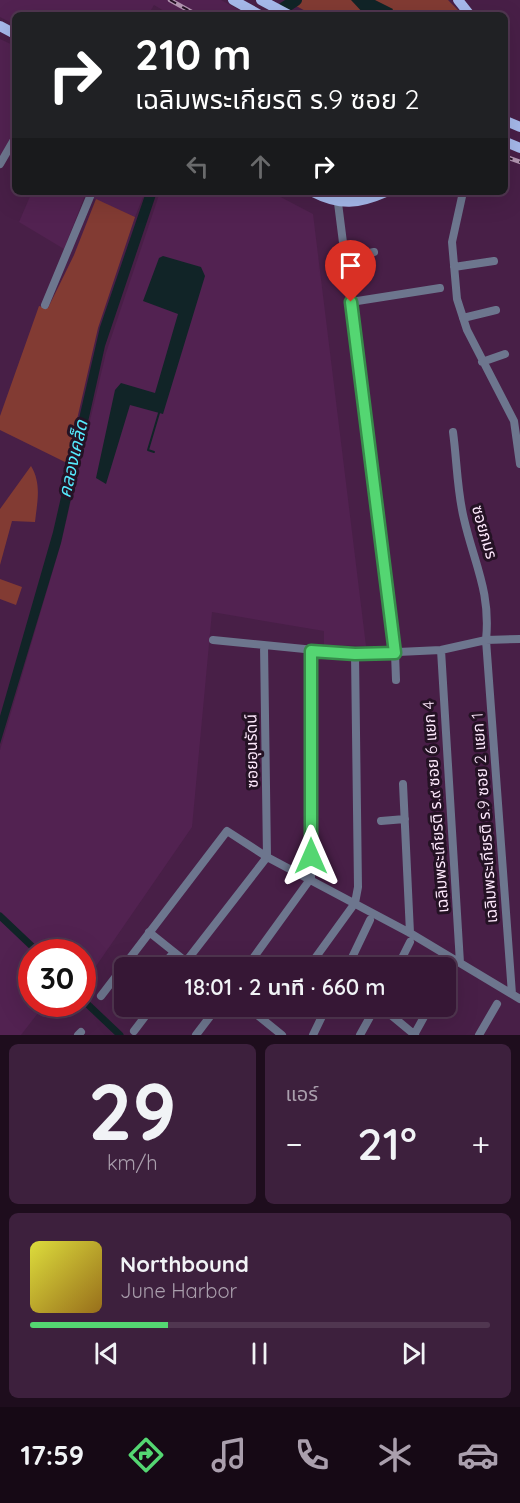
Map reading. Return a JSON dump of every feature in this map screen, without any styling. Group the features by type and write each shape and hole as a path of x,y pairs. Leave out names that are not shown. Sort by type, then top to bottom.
{"main road":[{"path":"233,0 254,12"},
{"path":"458,0 468,12"},
{"path":"265,2 283,12"},
{"path":"320,195 338,203 352,204 378,195"}],"street":[{"path":"0,164 12,143"},
{"path":"45,305 91,195"},
{"path":"462,195 452,242 457,299 482,362 514,421 520,464"},
{"path":"338,203 395,653 396,680"},
{"path":"345,258 374,252"},
{"path":"454,267 494,261"},
{"path":"351,302 440,288"},
{"path":"463,318 496,310"},
{"path":"482,362 505,354"},
{"name":"ซอยภมร","path":"453,432 464,518 478,562 484,592 486,640"},
{"path":"213,640 355,654 441,650 486,640 520,639"},
{"name":"เฉลิมพระเกียรติ ร.9 ซอย 2 แยก 1","path":"486,640 517,994"},
{"name":"ซอยอุนรัดน์","path":"264,645 267,857"},
{"name":"เฉลิมพระเกียรติ ร.๙ ซอย 6 แยก 4","path":"441,650 460,963"},
{"path":"254,957 311,879 311,651"},
{"path":"316,957 355,903 358,887 355,654"},
{"path":"402,957 410,938 403,784"},
{"path":"381,821 405,819"},
{"path":"101,996 225,832 230,832 267,857 355,903 410,938 517,994"},
{"path":"188,957 267,857"},
{"path":"352,957 370,920"},
{"path":"149,933 178,957"},
{"path":"170,957 174,952"},
{"path":"479,1035 497,1004"},
{"path":"134,1031 145,1017"},
{"path":"196,1035 210,1017"},
{"path":"258,1017 277,1034"},
{"path":"313,1035 322,1017"},
{"path":"360,1035 371,1017"},
{"path":"392,1017 414,1035 424,1017"}],"shaded area":[{"path":"0,0 221,0 243,12 166,12 154,5 150,12 12,12 12,23 0,17"},
{"path":"285,0 448,0 460,12 307,12"},
{"path":"0,39 12,45 12,137 0,157"},
{"path":"31,195 85,195 64,249 19,222"},
{"path":"85,195 144,195 135,217"},
{"path":"159,195 277,195 313,214 366,646 324,645 324,631 212,612 192,827 96,966 96,939 18,939 18,1017 35,1017 21,1035 0,1035 0,750 61,543 106,353"},
{"path":"96,199 135,217 98,328 67,463 0,430 0,416 39,306 48,308 74,255"},
{"path":"31,466 38,487 35,522 12,521 0,565 0,509"},
{"path":"0,579 22,587 16,605 0,599"}],"water":[{"path":"351,0 375,0 393,9 392,12 362,12"},
{"path":"145,195 156,195 105,346 61,543 0,744 0,716 53,532 100,327"},
{"path":"163,256 201,267 205,276 163,414 130,405 106,484 96,478 115,390 121,383 155,393 178,314 143,301 159,258"}],"waterway":[{"name":"คลองเคล็ด","path":"278,12 296,0"},
{"path":"154,452 148,450 159,413"},
{"path":"0,916 24,939"},
{"path":"96,1012 120,1035"}],"railway":[{"path":"170,0 192,12"},
{"path":"508,158 520,162"}],"route":[{"path":"311,856 311,651 355,654 395,653 351,302"}]}
